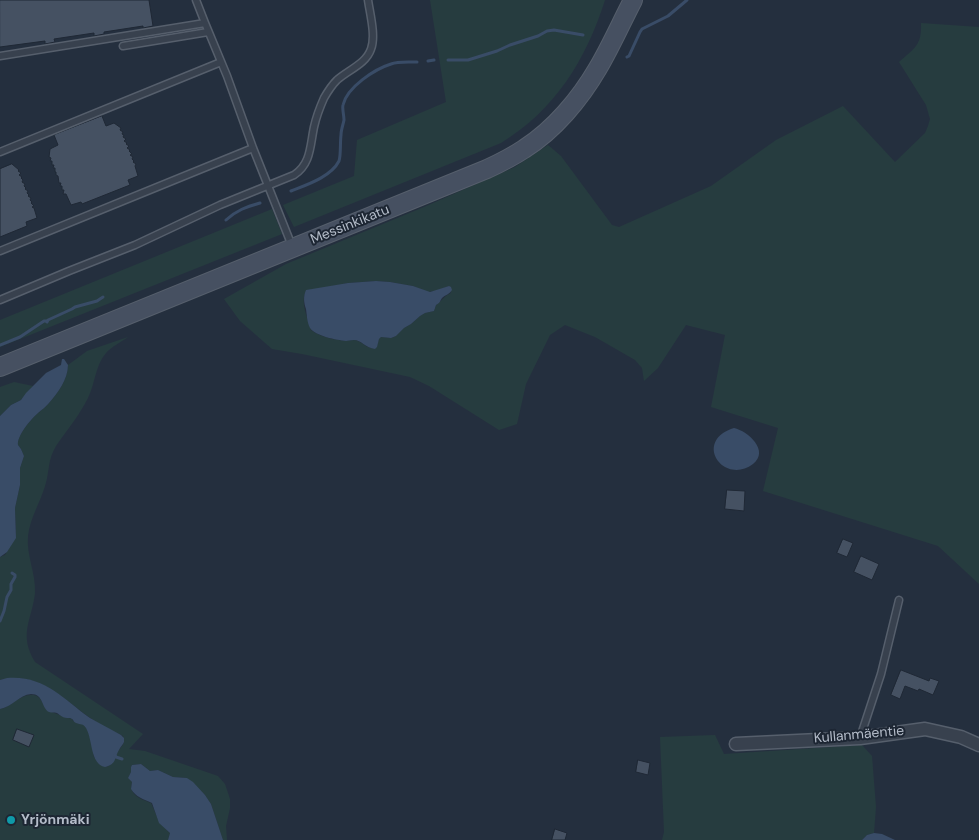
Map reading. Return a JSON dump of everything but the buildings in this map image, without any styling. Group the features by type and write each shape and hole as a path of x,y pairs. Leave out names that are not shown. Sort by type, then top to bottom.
{"street":[{"name":"Messinkikatu","path":"0,367 487,169 514,155 535,141 556,122 583,92 598,68 633,0"},
{"name":"Kullanmäentie","path":"736,744 860,738 925,729 961,737 979,745"}],"lane":[{"path":"196,0 228,76 253,148 293,249"},
{"path":"0,300 135,245 220,205 294,175 303,167 308,159 318,115 330,88 339,78 364,60 370,52 373,38 368,0"},
{"path":"0,56 205,23"},
{"path":"124,46 208,32"},
{"path":"0,152 221,62"},
{"path":"0,251 253,148"},
{"path":"860,738 881,674 899,600"}],"green space":[{"path":"430,0 605,0 588,43 566,82 553,99 520,130 501,143 294,227 283,205 354,176 357,140 446,102"},
{"path":"921,23 979,27 979,584 938,546 763,491 778,428 711,407 725,335 686,325 658,368 644,381 642,368 635,360 595,337 565,325 550,335 526,384 517,424 499,430 429,386 410,377 272,349 240,321 224,299 286,264 515,167 548,145 561,156 612,225 619,227 711,186 776,140 843,106 895,162 925,133 930,119 926,105 899,62 919,41","holes":["390,282 413,286 428,292 449,286 451,293 436,305 434,311 420,316 396,336 391,338 381,337 376,348 370,348 354,340 346,341 328,338 311,330 304,304 307,290 348,283"]},
{"path":"272,209 282,234 0,347 0,320"},
{"path":"128,337 102,358 88,398 51,456 47,481 28,536 28,550 35,593 28,627 27,643 35,662 143,734 129,749 145,751 218,776 225,784 230,799 226,826 227,840 223,840 211,804 205,795 187,778 173,777 158,770 150,771 141,764 132,765 131,767 128,778 132,782 132,791 143,800 151,803 160,822 170,833 168,840 0,840 0,709 23,696 35,695 47,710 83,724 92,744 94,757 107,767 113,761 124,742 123,736 97,723 59,694 37,682 14,678 0,680 0,557 5,555 16,535 15,508 20,485 20,468 24,456 18,441 22,433 31,420 48,404 59,390 68,370 68,365 87,351"},
{"path":"14,382 33,386 21,400 11,405 0,416 0,387"},
{"path":"715,735 724,754 862,745 872,756 876,807 874,833 867,835 862,840 662,840 664,832 660,737"}],"water":[{"path":"376,281 413,286 430,292 449,286 452,290 436,305 434,311 420,316 396,336 391,338 381,337 375,349 357,340 346,341 327,337 316,333 310,328 304,302 306,290 348,283"},
{"path":"62,359 68,365 68,370 62,386 48,404 28,424 18,441 24,456 20,468 20,485 15,508 16,538 7,552 0,557 0,416 11,405 21,400 46,373 61,365"},
{"path":"734,428 751,437 759,453 758,459 753,464 742,469 732,469 723,466 717,459 714,451 715,442 722,434"},
{"path":"7,678 32,680 52,689 90,718 121,735 124,738 124,742 113,762 105,767 100,765 94,757 85,726 74,722 70,718 64,718 57,713 49,712 38,696 27,695 0,709 0,680"},
{"path":"141,764 150,771 158,770 173,777 187,778 193,782 211,804 223,840 168,840 170,833 159,823 152,803 137,796 131,789 132,782 128,778 131,767 132,765"},
{"path":"874,833 882,834 895,840 862,840 867,835"}],"waterway":[{"path":"627,57 642,29 668,16 687,0"},
{"path":"448,60 468,60 538,36 547,31 554,30 583,35"},
{"path":"428,61 434,60"},
{"path":"291,191 324,176 339,161 344,120 343,105 356,85 370,74 385,66 397,62 417,62"},
{"path":"226,220 242,209 260,203"},
{"path":"47,322 75,307 97,301 103,297"},
{"path":"0,345 20,337 44,321 47,321"},
{"path":"0,621 11,590 11,584 15,577 12,573"},
{"path":"115,755 122,759"}],"place":[{"name":"Yrjönmäki","path":"11,820"}]}
